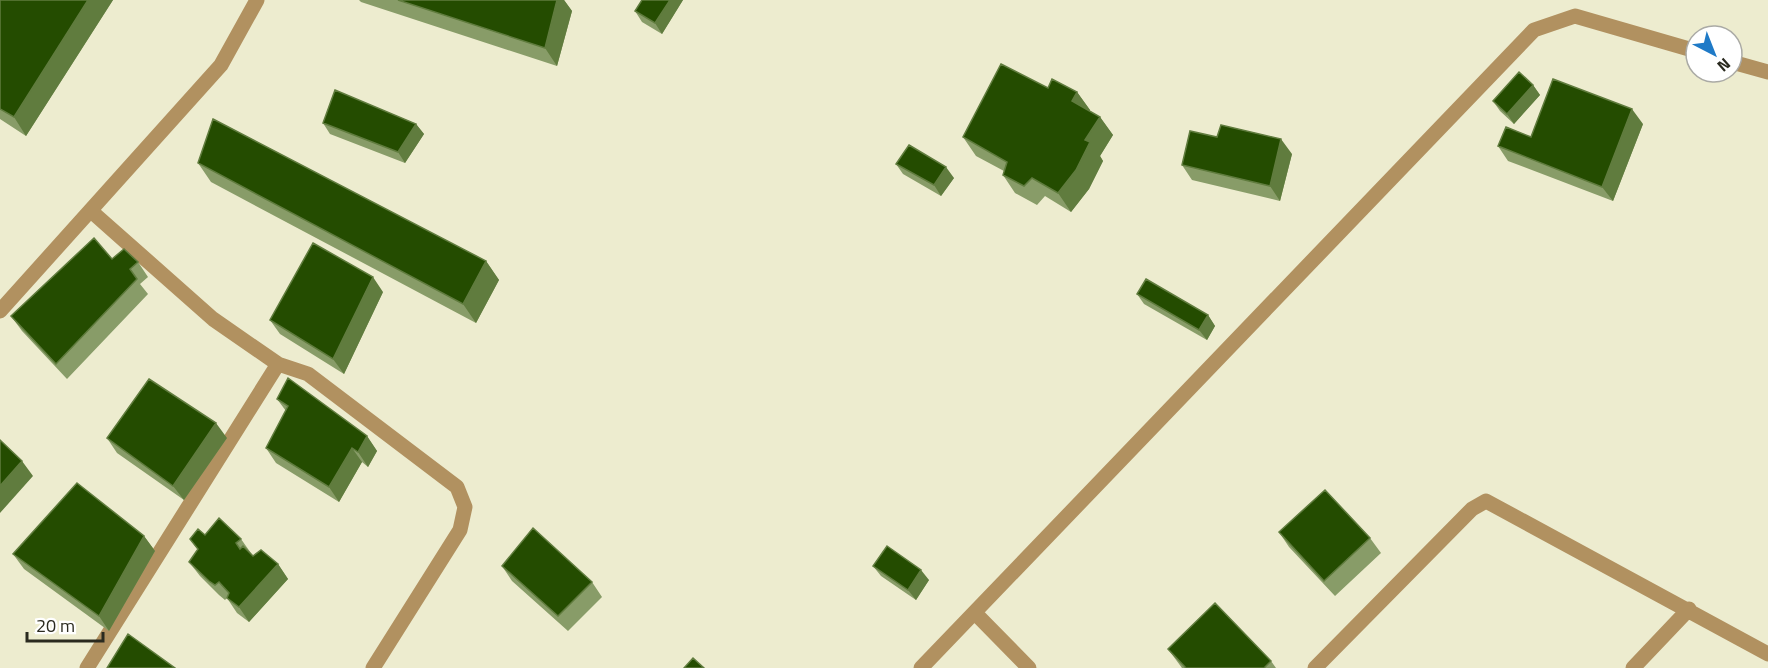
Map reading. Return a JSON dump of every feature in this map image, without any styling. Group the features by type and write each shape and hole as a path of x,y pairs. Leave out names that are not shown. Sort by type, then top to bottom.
{"street":[{"path":"0,311 222,65 257,0"},
{"path":"921,668 1534,30 1575,16 1684,48"},
{"path":"1744,65 1768,72"},
{"path":"91,211 213,319 278,364 308,374 457,487 465,507 460,530 373,668"},
{"path":"87,668 278,364"},
{"path":"1315,668 1472,509 1486,501 1689,609 1768,654"},
{"path":"1633,668 1689,609"},
{"path":"975,613 1029,668"}],"building":[{"path":"0,0 88,0 14,117 0,109"},
{"path":"398,0 557,0 545,48"},
{"path":"642,0 670,0 655,23 635,11"},
{"path":"1001,64 1048,88 1052,79 1077,92 1072,101 1100,117 1085,140 1090,142 1076,170 1058,193 1032,178 1024,186 1003,175 1007,162 963,137"},
{"path":"1519,72 1533,85 1507,114 1493,101"},
{"path":"1553,79 1632,109 1602,187 1498,146 1506,127 1531,137"},
{"path":"335,90 416,124 398,152 323,123"},
{"path":"213,119 486,261 463,304 198,163"},
{"path":"1221,125 1281,139 1270,186 1182,165 1190,131 1217,137"},
{"path":"909,145 946,167 934,185 896,164"},
{"path":"94,238 112,259 124,249 138,262 130,269 137,279 56,364 11,316"},
{"path":"313,243 373,277 333,359 270,320"},
{"path":"1146,279 1208,315 1199,330 1137,294"},
{"path":"288,378 367,436 358,452 352,448 329,487 266,448 288,406 277,399"},
{"path":"149,379 216,423 173,486 107,438"},
{"path":"0,440 22,461 0,486"},
{"path":"77,483 144,536 99,616 13,554"},
{"path":"1325,490 1370,538 1324,581 1279,532"},
{"path":"219,518 241,539 236,543 240,549 243,546 253,556 261,550 278,564 239,607 227,598 229,593 219,582 215,585 209,581 189,562 198,549 190,539 198,529 205,535"},
{"path":"533,528 592,582 558,616 502,566"},
{"path":"887,546 921,570 908,590 873,566"},
{"path":"1215,603 1271,661 1264,668 1186,668 1168,649"},
{"path":"128,634 175,668 107,668"},
{"path":"693,658 704,668 684,668"}]}
